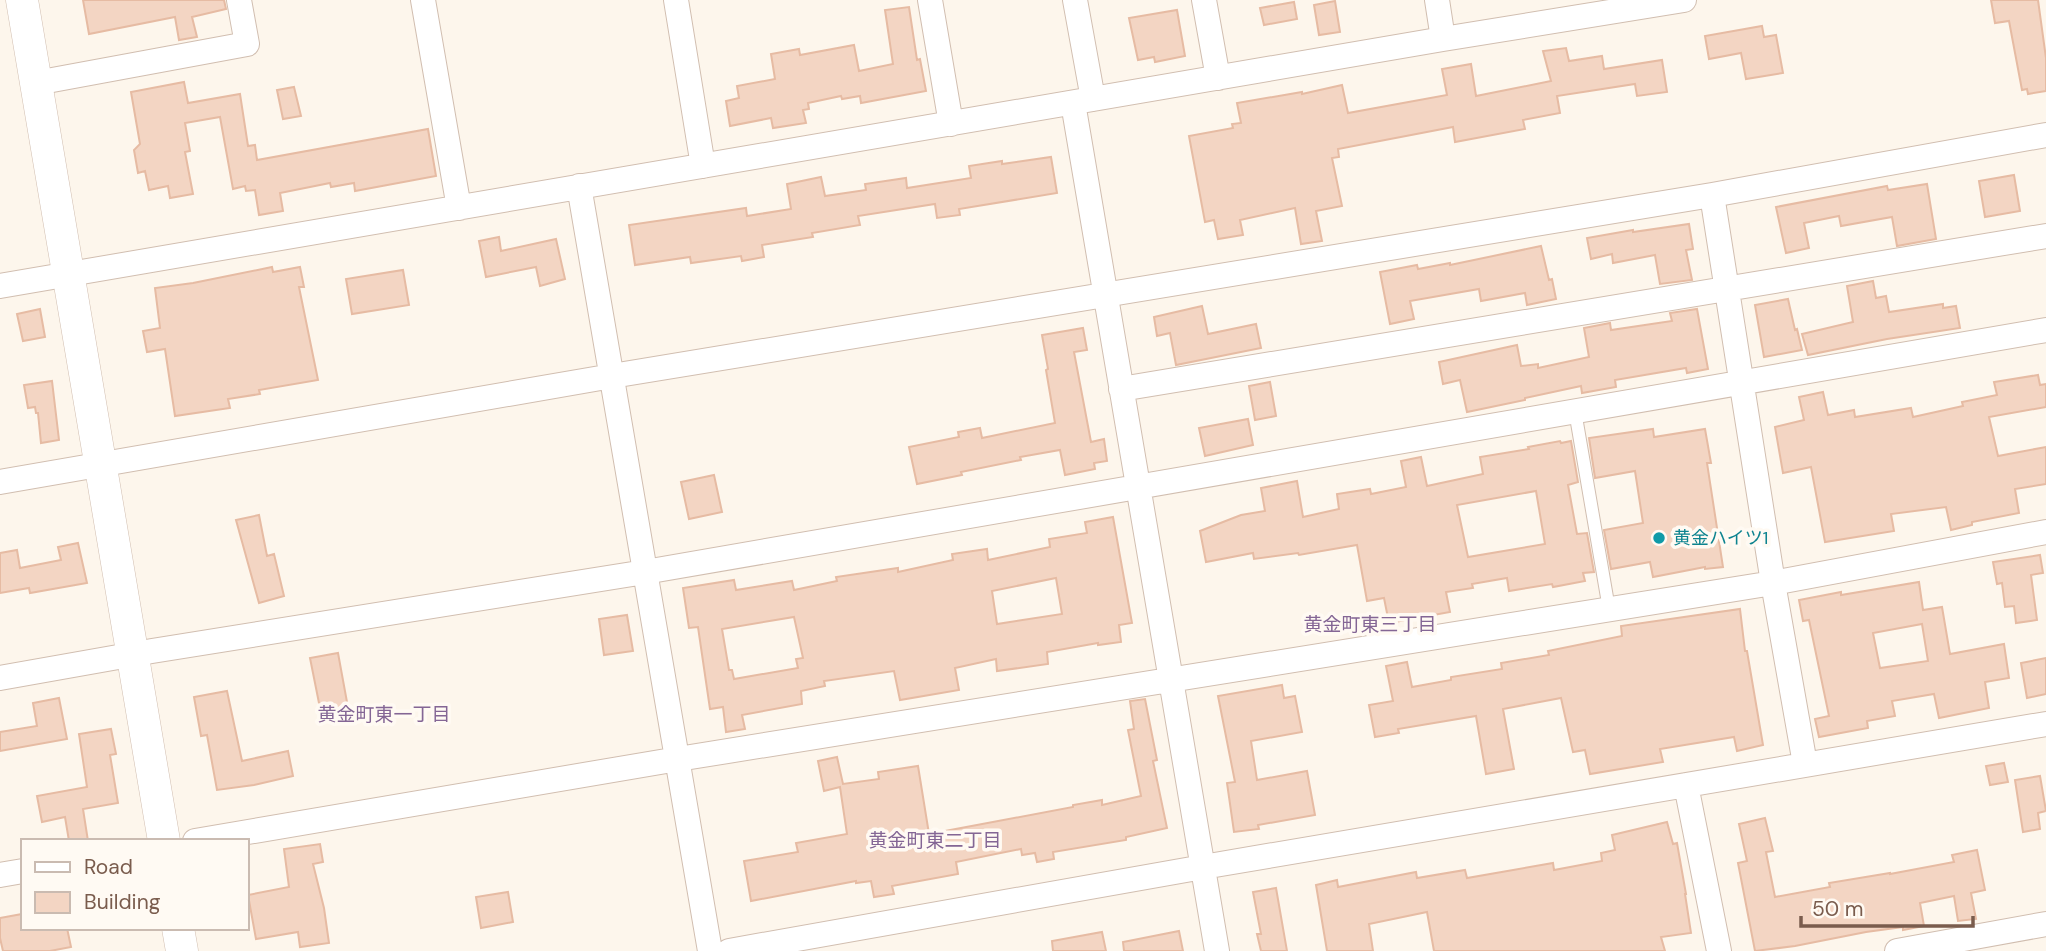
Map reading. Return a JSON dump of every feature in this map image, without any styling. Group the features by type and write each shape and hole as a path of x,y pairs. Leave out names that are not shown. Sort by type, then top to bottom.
{"street":[{"path":"22,0 164,839"},
{"path":"36,83 247,44 239,0"},
{"path":"423,0 459,208"},
{"path":"676,0 703,166"},
{"path":"930,0 951,124"},
{"path":"1076,0 1083,101 1105,294 1217,951"},
{"path":"1204,0 1217,78"},
{"path":"1437,0 1443,39"},
{"path":"0,286 1684,0"},
{"path":"0,482 611,376 1712,195 2046,135"},
{"path":"579,186 710,951"},
{"path":"1712,195 1773,583 1805,764"},
{"path":"1121,389 2046,236"},
{"path":"0,678 132,654 645,572 2046,330"},
{"path":"207,839 1773,583 2046,532"},
{"path":"729,951 1203,867 2046,724"},
{"path":"1686,785 1719,951"},
{"path":"0,875 21,871"},
{"path":"1897,951 2046,924"},
{"path":"178,930 182,951"}],"lane":[{"path":"1575,411 1609,609"}],"building":[{"path":"83,0 224,0 226,9 192,17 197,37 179,40 175,17 89,34"},
{"path":"1991,0 2038,0 2046,58 2046,91 2028,94 2027,89 2022,90 2009,21 1995,23"},
{"path":"1335,1 1340,32 1319,35 1314,5"},
{"path":"1294,2 1297,19 1264,25 1260,8"},
{"path":"909,7 917,60 920,59 926,91 861,103 860,96 842,99 841,96 808,103 809,109 803,110 806,123 773,128 771,118 730,126 726,101 739,98 737,86 775,79 771,54 799,49 800,55 854,45 859,71 893,64 885,10"},
{"path":"1177,10 1185,56 1155,62 1154,57 1138,60 1129,18"},
{"path":"1762,26 1764,37 1776,35 1783,73 1746,79 1741,53 1709,59 1705,36"},
{"path":"1566,48 1569,61 1602,56 1604,69 1662,60 1667,92 1637,96 1635,84 1557,96 1560,113 1523,120 1525,129 1455,142 1453,127 1338,149 1339,157 1332,158 1342,206 1316,211 1322,241 1301,244 1295,208 1240,220 1243,235 1218,239 1214,220 1205,222 1189,136 1233,128 1232,124 1241,123 1237,103 1302,94 1342,85 1348,113 1447,95 1442,69 1471,64 1476,96 1551,81 1543,51"},
{"path":"184,82 188,103 240,94 248,146 255,145 257,160 428,129 436,176 355,191 354,183 331,187 330,183 280,193 283,211 259,215 255,190 246,191 245,186 233,189 220,117 185,123 190,151 185,152 193,194 170,198 168,186 149,190 145,171 138,173 134,150 140,144 131,92"},
{"path":"294,87 301,116 283,119 277,90"},
{"path":"1051,157 1057,193 959,209 960,215 937,218 935,204 858,216 860,225 812,233 813,237 762,245 764,257 742,261 741,256 691,263 690,257 635,265 629,225 746,208 747,216 791,209 787,184 821,177 825,196 866,190 865,184 906,178 907,188 971,178 969,166"},
{"path":"2014,175 2020,211 1985,217 1979,181"},
{"path":"1927,184 1936,239 1897,246 1892,217 1841,226 1839,216 1804,223 1809,248 1786,253 1776,207 1887,186 1888,190"},
{"path":"1689,224 1693,249 1686,250 1692,280 1660,284 1655,255 1613,263 1612,254 1591,259 1587,238"},
{"path":"499,237 501,251 556,239 565,279 540,286 536,267 486,277 479,241"},
{"path":"1541,246 1556,299 1527,305 1525,293 1481,301 1479,289 1410,301 1414,319 1390,324 1380,272 1417,265 1418,269 1450,265"},
{"path":"272,267 273,272 300,267 304,287 299,287 318,380 259,390 260,394 228,399 230,408 175,416 165,349 147,352 143,331 160,328 155,288"},
{"path":"403,270 409,305 352,314 346,279"},
{"path":"1873,281 1876,298 1886,296 1889,312 1943,304 1943,308 1956,306 1960,328 1808,355 1802,334 1853,322 1847,286"},
{"path":"1788,299 1802,350 1764,357 1755,305"},
{"path":"1202,306 1208,334 1256,324 1261,348 1176,365 1170,333 1157,336 1154,317"},
{"path":"40,309 45,337 23,341 17,314"},
{"path":"1697,309 1708,369 1687,373 1686,368 1615,380 1616,387 1582,393 1581,386 1467,412 1460,380 1443,384 1439,362 1517,345 1521,366 1538,364 1538,368 1589,357 1584,328 1610,323 1611,330 1672,321 1670,313"},
{"path":"1083,328 1087,350 1074,352 1091,442 1104,439 1107,461 1094,463 1095,469 1065,475 1060,450 1020,457 1021,460 917,484 909,447 959,437 958,432 980,428 982,438 1055,423 1042,335"},
{"path":"2038,375 2040,385 2046,384 2046,407 1989,417 1998,456 2046,447 2046,484 2015,489 2019,513 1972,522 1972,525 1951,530 1946,507 1891,514 1894,531 1825,542 1811,467 1783,473 1775,427 1804,420 1799,397 1823,392 1828,415 1854,410 1855,417 1911,408 1913,417 1997,395 1994,382"},
{"path":"52,381 59,440 41,443 38,413 35,407 28,408 24,385"},
{"path":"1270,382 1276,416 1255,420 1249,386"},
{"path":"1248,419 1253,445 1205,456 1199,428"},
{"path":"1653,429 1654,437 1705,429 1711,463 1707,463 1723,567 1705,567 1653,577 1650,562 1611,569 1604,530 1643,523 1635,471 1595,478 1589,438"},
{"path":"1571,441 1578,482 1568,485 1577,534 1587,533 1594,572 1583,573 1585,581 1509,591 1507,578 1472,584 1473,588 1446,592 1450,612 1389,623 1384,598 1367,601 1357,545 1254,559 1253,553 1206,562 1200,531 1241,515 1265,511 1261,488 1297,481 1303,517 1339,509 1337,494 1370,489 1371,494 1406,487 1401,461 1421,457 1427,486 1483,474 1480,457 1529,449 1528,447","holes":["1536,491 1545,544 1468,557 1457,505"]},
{"path":"714,475 722,512 689,519 681,482"},
{"path":"259,515 267,556 274,554 284,596 259,603 236,520"},
{"path":"1113,517 1132,623 1119,625 1121,642 1047,652 1048,664 997,671 996,659 955,668 959,690 900,700 894,671 824,681 825,686 801,691 802,704 742,715 745,729 726,732 723,707 710,709 698,627 689,628 683,588 734,580 736,590 792,581 794,590 837,581 836,577 898,568 898,572 953,560 952,554 987,549 988,560 1050,547 1049,539 1087,533 1085,522","holes":["1056,578 1062,614 997,624 992,591","794,617 803,658 796,659 798,668 734,679 732,670 729,670 722,629"]},
{"path":"78,543 87,583 30,593 29,588 0,593 0,553 17,550 20,568 61,560 58,547"},
{"path":"2040,555 2043,573 2031,575 2037,620 2016,623 2014,606 2005,607 2002,583 1997,584 1993,562"},
{"path":"1919,582 1923,610 1942,607 1950,654 2004,644 2009,678 1985,682 1989,708 1939,718 1934,694 1892,701 1895,716 1867,721 1868,728 1819,737 1815,719 1829,716 1809,620 1803,621 1799,600 1841,592 1841,595","holes":["1922,624 1928,661 1880,668 1873,633"]},
{"path":"1740,609 1763,745 1737,751 1734,737 1660,749 1663,762 1590,774 1585,750 1573,752 1561,698 1503,709 1514,769 1486,774 1476,716 1398,729 1399,733 1375,737 1369,705 1393,701 1386,666 1407,662 1412,687 1451,680 1451,677 1502,669 1501,663 1549,655 1548,651 1622,636 1621,626"},
{"path":"627,615 633,651 604,655 599,619"},
{"path":"338,653 349,713 322,718 310,658"},
{"path":"2046,658 2046,694 2027,698 2021,663"},
{"path":"1282,685 1284,698 1295,696 1302,732 1251,741 1257,780 1307,771 1315,815 1258,825 1259,829 1234,832 1227,783 1235,782 1218,696"},
{"path":"227,691 242,761 288,751 293,776 217,790 207,735 201,736 194,697"},
{"path":"59,698 67,739 0,751 0,732 37,726 33,703"},
{"path":"1145,699 1157,760 1153,761 1167,828 1126,837 1126,840 1053,852 1054,859 1037,862 1035,853 1022,855 1021,849 956,862 958,874 892,886 894,894 874,897 871,881 856,881 751,901 744,861 798,852 796,843 847,834 840,787 824,791 818,761 837,757 843,784 879,779 878,772 918,766 929,834 1102,800 1102,805 1141,796 1128,730 1134,729 1130,701"},
{"path":"111,729 116,754 110,755 118,803 83,809 88,839 69,839 65,817 42,822 37,796 87,787 79,734"},
{"path":"2004,763 2008,782 1990,785 1986,766"},
{"path":"2040,776 2046,811 2038,813 2040,829 2023,832 2015,780"},
{"path":"1765,818 1773,851 1766,852 1775,897 1830,887 1829,883 1954,862 1952,855 1977,850 1985,890 1971,893 1976,919 1958,921 1954,896 1920,903 1924,926 1866,932 1755,951 1738,863 1747,861 1739,824"},
{"path":"1667,822 1673,844 1677,843 1691,933 1661,937 1665,951 1434,951 1427,912 1369,924 1373,951 1327,951 1316,885 1337,880 1338,887 1416,872 1417,878 1465,870 1467,878 1553,863 1554,870 1602,861 1601,853 1615,850 1612,835"},
{"path":"320,844 323,862 313,864 329,943 300,947 298,932 256,939 248,895 289,887 284,849"},
{"path":"1276,888 1287,951 1261,951 1257,934 1261,934 1253,892"},
{"path":"508,892 513,922 481,928 476,897"},
{"path":"21,914 21,930 67,930 71,947 50,951 3,951 0,918"},
{"path":"1179,931 1183,951 1124,951 1123,942"},
{"path":"1102,932 1106,951 1053,951 1052,941"}],"place":[{"name":"黄金ハイツ1","path":"1659,538"}],"district":[{"name":"黄金町東三丁目","path":"1370,624"},
{"name":"黄金町東一丁目","path":"384,714"},
{"name":"黄金町東二丁目","path":"935,840"}]}
